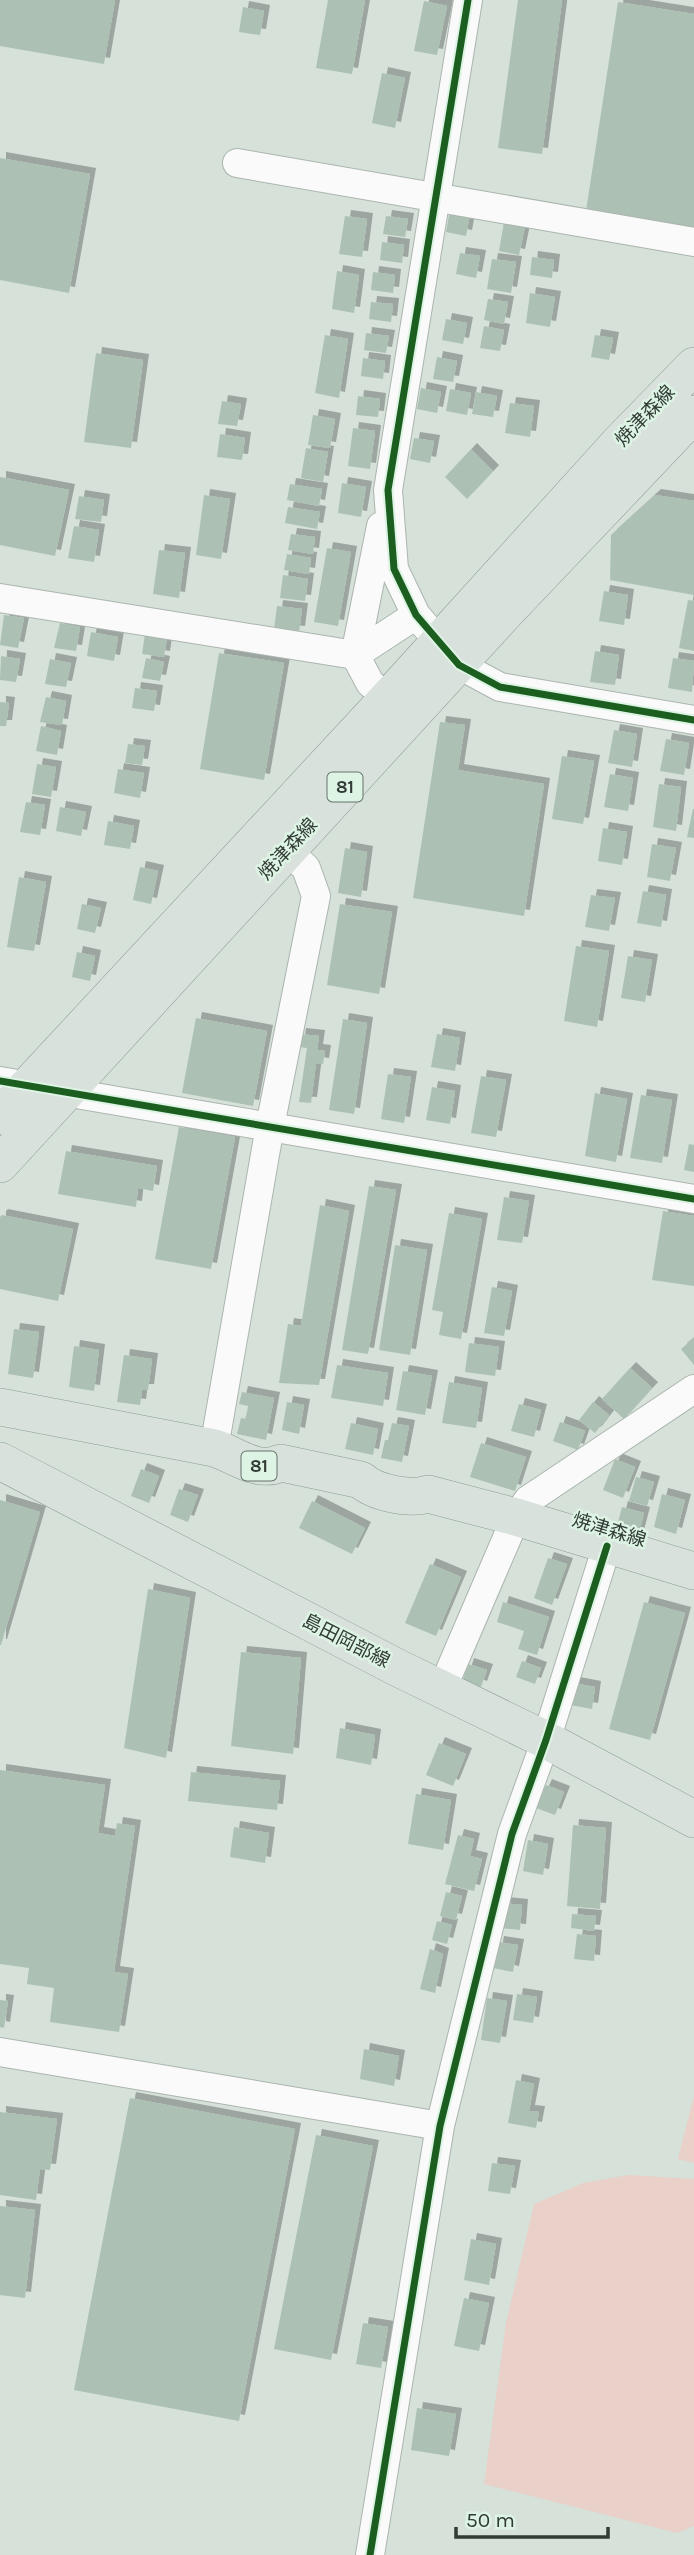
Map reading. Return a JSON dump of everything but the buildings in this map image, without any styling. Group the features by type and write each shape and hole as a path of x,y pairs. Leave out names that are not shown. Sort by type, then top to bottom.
{"main road":[{"name":"焼津森線","path":"0,1164 286,849 449,654 620,442 694,366"},
{"name":"焼津森線","path":"0,1116 13,1084 387,698 503,615 694,414"},
{"name":"焼津森線","path":"0,1407 214,1448 234,1454 245,1463 271,1468 281,1463 361,1480 369,1488 417,1497 428,1494 516,1517 694,1571"},
{"name":"島田岡部線","path":"0,1461 546,1740 694,1819"}],"street":[{"path":"387,698 370,683 355,655 388,490 468,0"},
{"path":"237,163 694,242"},
{"path":"388,490 394,569 416,615 449,654 500,687 694,720"},
{"path":"0,598 355,655 416,615"},
{"path":"214,1448 270,1126 316,896 306,868 286,849"},
{"path":"13,1084 694,1199"},
{"path":"442,1689 516,1517 528,1500 694,1389"},
{"path":"370,2555 440,2126 512,1834 546,1740 607,1546"},
{"path":"0,2052 440,2126"}],"shaded area":[{"path":"694,2096 694,2163 678,2159"},
{"path":"629,2175 694,2179 694,2526 677,2533 484,2484 506,2323 534,2204 583,2183"}],"cycle path":[{"path":"468,0 388,490 394,569 416,615 459,665 500,687 694,720"},
{"path":"0,1081 694,1199"},
{"path":"370,2555 440,2126 512,1834 546,1740 607,1546"}]}
